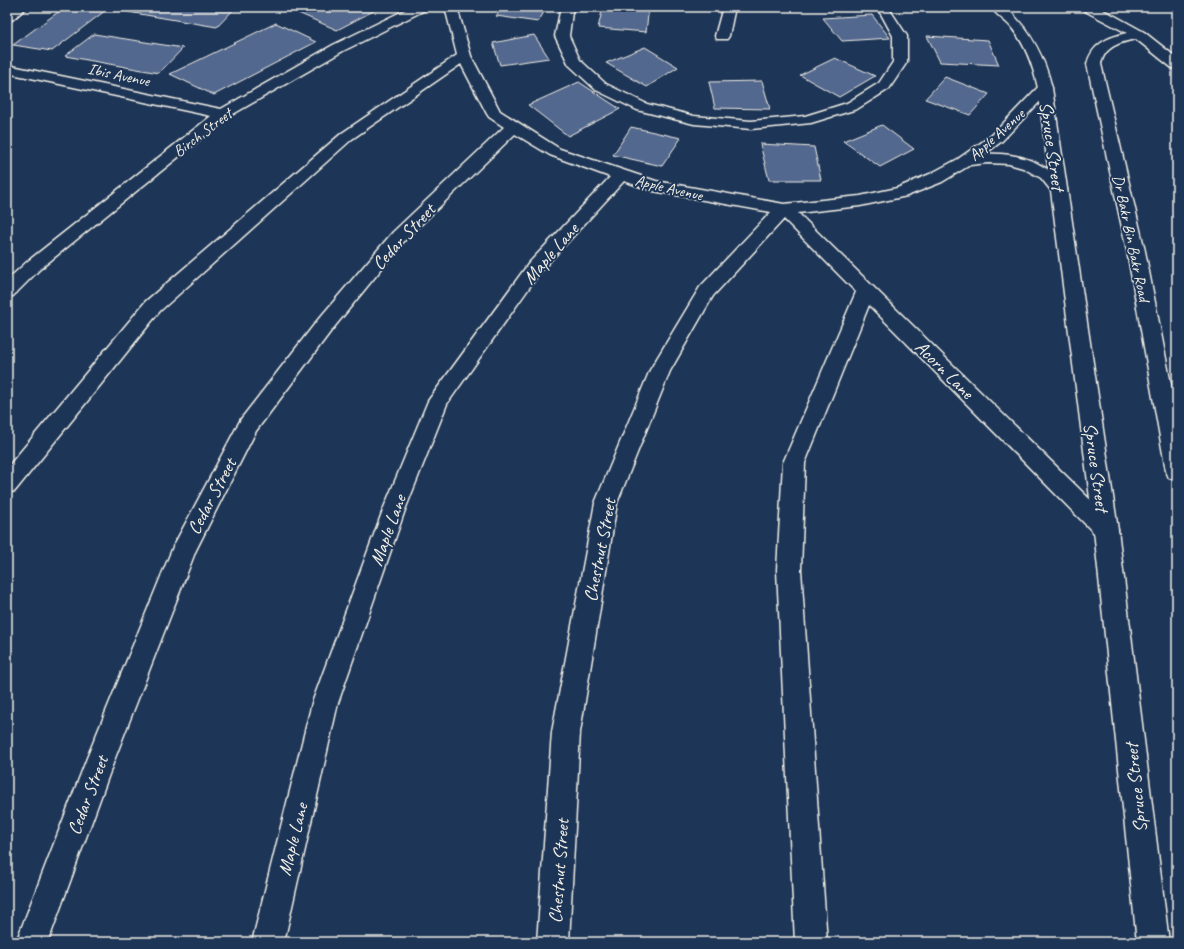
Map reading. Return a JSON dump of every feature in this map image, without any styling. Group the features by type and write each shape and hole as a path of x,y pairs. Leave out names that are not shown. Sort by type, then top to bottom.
{"street":[{"path":"7,17 21,7"},
{"name":"Birch Street","path":"7,291 34,264 223,114 338,48 420,7"},
{"name":"Apple Avenue","path":"451,7 464,56 494,114 555,152 653,186 784,210 860,201 901,192 936,178 964,162 996,138 1045,88"},
{"path":"570,7 566,12 562,36 574,62 601,86 642,107 694,120 751,125 806,120 852,106 884,86 900,62 900,36 886,12 880,7"},
{"path":"722,36 729,7"},
{"name":"Spruce Street","path":"997,7 1018,28 1032,47 1040,65 1045,88 1106,530 1152,942"},
{"path":"1087,7 1101,13 1139,35 1177,65"},
{"path":"1104,7 1170,45 1177,51"},
{"name":"Dr Bakr Bin Bakr Road","path":"1139,35 1124,37 1105,45 1098,50 1094,57 1094,64 1136,251 1177,471"},
{"path":"7,484 153,306 347,136 464,56"},
{"name":"Ibis Avenue","path":"7,69 223,114"},
{"name":"Cedar Street","path":"32,942 101,758 185,547 248,425 324,326 398,236 514,126"},
{"name":"Apple Avenue","path":"964,162 979,158 992,157 1021,162 1036,168 1048,176 1059,189"},
{"name":"Maple Lane","path":"268,942 325,703 394,510 438,401 535,267 622,175"},
{"name":"Acorn Lane","path":"784,210 1106,530"},
{"name":"Chestnut Street","path":"553,942 566,732 606,503 660,370 706,292 784,210"},
{"path":"811,942 789,570 794,463 866,290"}],"building":[{"path":"65,7 110,7 52,51 13,45"},
{"path":"134,7 236,7 217,27 128,12"},
{"path":"306,7 381,7 337,30 296,12"},
{"path":"503,7 547,7 538,22 496,16"},
{"path":"603,7 649,7 646,32 598,28"},
{"path":"872,15 890,38 842,41 823,18"},
{"path":"276,23 316,42 214,95 170,74"},
{"path":"94,34 183,48 159,73 65,56"},
{"path":"534,35 549,58 500,65 493,43"},
{"path":"927,36 988,40 999,65 940,62"},
{"path":"645,47 678,67 647,87 606,63"},
{"path":"835,58 875,76 839,97 800,75"},
{"path":"945,77 989,94 970,115 925,99"},
{"path":"762,81 770,109 715,108 709,82"},
{"path":"579,82 620,109 568,136 528,105"},
{"path":"882,125 914,149 880,167 843,141"},
{"path":"631,127 681,138 662,166 613,155"},
{"path":"760,144 814,147 821,180 769,180"}]}
